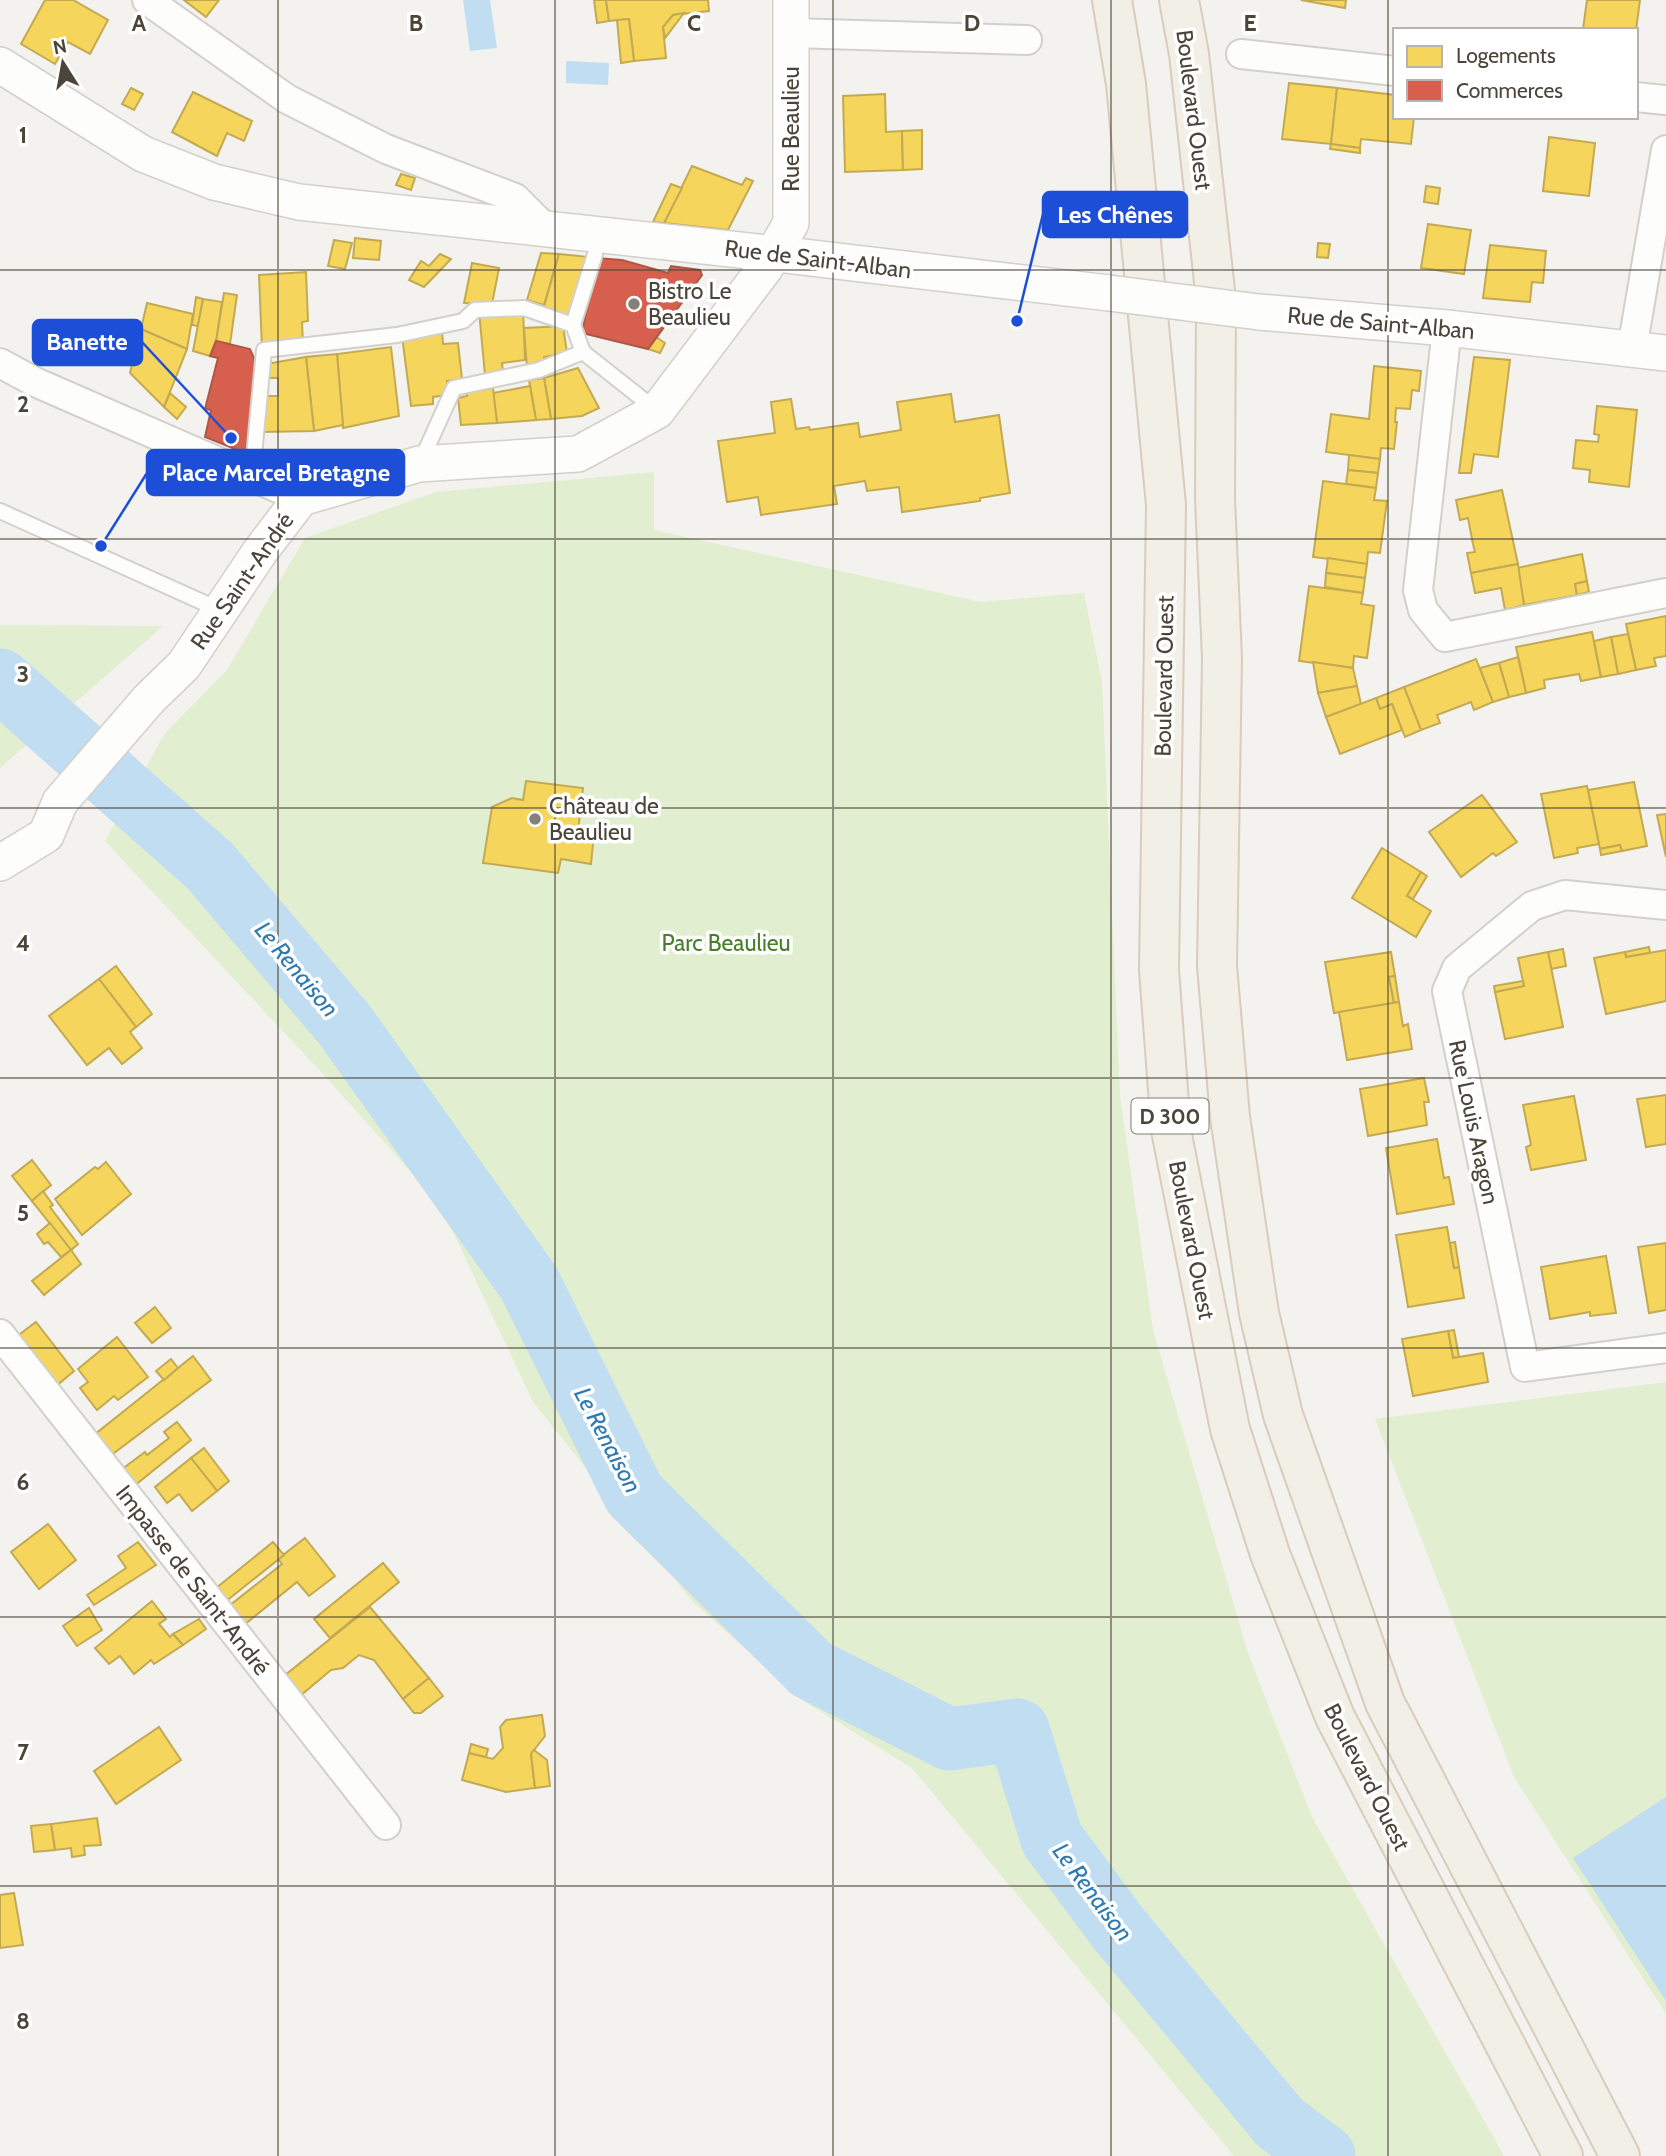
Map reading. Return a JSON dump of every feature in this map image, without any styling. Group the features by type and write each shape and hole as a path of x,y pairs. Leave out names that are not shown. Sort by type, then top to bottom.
{"main road":[{"name":"Boulevard Ouest","path":"1112,0 1126,84 1167,505 1159,970 1171,1130 1230,1429 1270,1554 1335,1717 1563,2156"},
{"name":"Boulevard Ouest","path":"1179,0 1189,54 1216,300 1215,499 1222,658 1217,966 1230,1117 1259,1313 1283,1415 1385,1703 1620,2156"}],"street":[{"path":"147,0 287,99 386,149 516,198 545,228"},
{"path":"791,17 1027,40"},
{"name":"Rue Beaulieu","path":"772,253 791,223 791,17"},
{"path":"1241,54 1393,71"},
{"name":"Rue de Saint-Alban","path":"0,65 143,154 214,182 299,202 772,253 1259,312 1447,328 1666,353"},
{"path":"1638,97 1666,100"},
{"path":"1632,349 1666,150"},
{"name":"Rue Saint-André","path":"0,863 46,835 60,803 149,699 184,665 259,553 301,498 419,464 578,454 657,411 765,268 772,253"},
{"path":"1447,328 1418,590 1423,610 1445,637 1666,593"},
{"path":"0,363 35,382 301,498"},
{"name":"Rue Louis Aragon","path":"1666,905 1566,895 1532,906 1457,968 1447,991 1525,1367 1666,1348"},
{"name":"Impasse de Saint-André","path":"0,1334 386,1825"}],"lane":[{"path":"595,254 573,325 583,352 657,411"},
{"path":"251,477 264,350 397,335 463,321 475,310 524,308 573,325"},
{"path":"419,464 454,388 539,370 583,352"},
{"path":"0,511 220,610"}],"green space":[{"name":"Parc Beaulieu","path":"654,472 654,530 981,602 1084,593 1102,682 1120,1096 1153,1330 1249,1656 1312,1817 1504,2156 1234,2156 912,1768 802,1700 692,1601 533,1402 453,1232 428,1191 323,1074 105,841 165,733 227,670 305,538 436,492"},
{"path":"0,625 163,626 0,768"},
{"path":"1666,1382 1666,2014 1514,1777 1375,1419"}],"water":[{"path":"463,0 490,0 497,48 470,51"},
{"path":"566,61 609,63 608,85 566,83"},
{"path":"1666,1797 1666,2001 1573,1858"}],"building: Logements":[{"path":"45,0 73,0 108,20 90,54 68,42 55,64 21,44"},
{"path":"184,0 219,0 206,17"},
{"path":"594,0 606,0 609,21 597,23"},
{"path":"606,0 708,0 709,11 673,15 663,27 666,58 634,61 629,19 609,21"},
{"path":"1301,0 1346,0 1345,8"},
{"path":"1587,0 1640,0 1636,28 1583,28"},
{"path":"684,13 665,38 663,27 673,15"},
{"path":"629,19 634,61 621,63 617,20"},
{"path":"1289,83 1337,88 1331,144 1282,139"},
{"path":"131,88 143,94 134,110 122,104"},
{"path":"1337,88 1393,95 1393,119 1414,119 1411,144 1361,139 1360,148 1331,144"},
{"path":"193,92 252,121 244,141 227,133 217,156 172,132"},
{"path":"885,94 886,132 902,131 903,170 845,172 843,96"},
{"path":"922,130 922,169 903,170 902,131"},
{"path":"1549,137 1595,143 1589,196 1543,191"},
{"path":"1331,144 1360,148 1360,153 1330,149"},
{"path":"692,166 742,185 746,178 753,181 728,230 664,223"},
{"path":"401,174 415,178 411,190 396,185"},
{"path":"671,184 682,188 664,223 653,222"},
{"path":"1426,186 1440,188 1438,204 1424,202"},
{"path":"1428,224 1471,230 1464,274 1421,268"},
{"path":"355,238 381,241 379,260 353,258"},
{"path":"334,240 352,243 345,269 328,266"},
{"path":"1318,243 1330,244 1328,258 1317,257"},
{"path":"1490,245 1546,251 1543,283 1532,282 1530,302 1483,298"},
{"path":"541,253 559,254 544,305 527,300"},
{"path":"440,254 451,259 424,287 409,280 421,261 429,266"},
{"path":"559,254 589,257 568,319 543,310"},
{"path":"472,263 499,268 492,304 464,303"},
{"path":"306,272 308,321 302,322 303,345 262,348 259,275"},
{"path":"224,293 237,295 230,344 216,341"},
{"path":"196,297 203,299 198,326 192,325"},
{"path":"203,299 222,302 216,341 210,356 193,351"},
{"path":"147,303 193,314 187,349 141,329"},
{"path":"523,309 525,360 502,363 503,372 485,375 479,311"},
{"path":"563,326 567,353 544,357 544,366 527,368 524,328"},
{"path":"141,329 187,349 164,407 130,373"},
{"path":"442,331 443,344 458,343 462,379 447,381 448,395 433,397 433,404 411,406 402,336"},
{"path":"656,337 665,343 660,353 648,349"},
{"path":"391,347 399,416 343,428 337,354"},
{"path":"337,354 343,425 314,431 306,357"},
{"path":"306,357 314,431 260,432 263,396 278,396 278,378 267,378 266,364"},
{"path":"1474,357 1510,360 1498,457 1474,454 1471,473 1459,473"},
{"path":"1374,366 1421,371 1419,391 1412,390 1410,409 1396,408 1394,449 1381,448 1380,459 1326,452 1331,414 1369,419"},
{"path":"578,368 599,408 582,416 551,419 544,378"},
{"path":"544,378 551,419 536,420 529,380"},
{"path":"530,386 536,420 497,423 493,393"},
{"path":"493,388 497,423 461,425 458,398 467,396 467,392"},
{"path":"170,393 186,407 177,419 164,407"},
{"path":"951,394 955,422 999,415 1010,493 980,498 980,501 902,512 899,487 867,491 865,481 834,486 837,504 761,515 758,497 727,502 718,441 775,433 771,402 791,399 796,429 809,427 810,430 858,423 860,437 901,430 897,402"},
{"path":"1597,406 1637,410 1629,487 1589,482 1590,470 1573,468 1576,440 1598,442 1599,435 1594,434"},
{"path":"1349,455 1380,459 1378,473 1348,470"},
{"path":"1348,470 1378,473 1376,488 1346,484"},
{"path":"1323,481 1376,488 1374,500 1387,501 1380,553 1368,552 1367,564 1313,557"},
{"path":"1502,490 1518,564 1471,573 1467,553 1475,552 1468,518 1460,520 1456,500"},
{"path":"1582,554 1587,581 1575,584 1577,595 1524,605 1517,568"},
{"path":"1328,558 1367,564 1365,578 1326,573"},
{"path":"1518,564 1524,605 1505,610 1501,588 1475,593 1471,573"},
{"path":"1326,573 1365,578 1363,593 1325,587"},
{"path":"1587,581 1589,592 1577,595 1575,584"},
{"path":"1309,586 1363,593 1361,604 1374,606 1367,658 1354,656 1353,668 1299,661"},
{"path":"1666,616 1666,656 1654,658 1656,666 1636,670 1626,624"},
{"path":"1592,632 1601,677 1581,681 1579,674 1544,680 1545,688 1526,693 1516,647"},
{"path":"1628,634 1636,670 1618,674 1611,637"},
{"path":"1611,637 1618,674 1601,677 1594,641"},
{"path":"1518,657 1526,693 1509,697 1499,663"},
{"path":"1476,659 1493,702 1474,710 1471,702 1437,715 1440,723 1421,730 1404,687"},
{"path":"1313,662 1353,668 1357,686 1318,693"},
{"path":"1499,663 1509,697 1493,702 1480,668"},
{"path":"1357,686 1361,704 1326,717 1318,693"},
{"path":"1404,687 1421,730 1405,737 1392,704 1380,709 1376,698"},
{"path":"1376,698 1380,709 1392,704 1402,730 1340,754 1326,717"},
{"name":"Château de Beaulieu","path":"526,781 583,788 578,831 594,833 591,864 561,859 558,873 483,863 492,807 512,798 523,800"},
{"path":"1634,782 1647,846 1622,851 1620,845 1600,849 1588,790"},
{"path":"1587,786 1599,844 1577,848 1578,853 1554,858 1541,794"},
{"path":"1482,795 1517,842 1496,856 1493,853 1461,877 1429,832"},
{"path":"1666,814 1666,857 1657,815"},
{"path":"1620,845 1622,851 1601,855 1600,849"},
{"path":"1382,848 1421,872 1407,896 1431,911 1416,937 1352,898"},
{"path":"1421,872 1427,876 1413,899 1407,896"},
{"path":"1649,947 1650,953 1626,957 1625,952"},
{"path":"1563,949 1566,966 1551,969 1548,952"},
{"path":"1666,950 1666,1001 1606,1014 1594,958 1625,952 1626,957"},
{"path":"1391,952 1395,976 1389,977 1394,1003 1334,1013 1325,962"},
{"path":"1548,952 1563,1027 1505,1039 1495,992 1524,986 1518,958"},
{"path":"116,966 152,1014 136,1027 99,979"},
{"path":"1395,976 1399,1002 1394,1003 1389,977"},
{"path":"99,979 136,1027 130,1032 142,1048 122,1064 109,1048 87,1065 49,1016"},
{"path":"1523,981 1524,986 1495,992 1494,986"},
{"path":"1399,1002 1403,1026 1408,1024 1412,1049 1347,1060 1339,1012"},
{"path":"1424,1078 1429,1102 1424,1102 1427,1125 1368,1136 1360,1089"},
{"path":"1666,1095 1666,1144 1646,1147 1637,1099"},
{"path":"1574,1096 1586,1160 1531,1170 1526,1147 1531,1145 1523,1105"},
{"path":"1437,1139 1444,1178 1449,1177 1454,1204 1397,1214 1386,1148"},
{"path":"32,1160 51,1185 32,1201 12,1176"},
{"path":"106,1162 131,1194 82,1235 55,1199 95,1167 98,1169"},
{"path":"43,1191 53,1205 50,1207 78,1244 71,1250 32,1201"},
{"path":"50,1223 71,1250 61,1257 48,1242 44,1244 37,1234"},
{"path":"1447,1227 1454,1268 1459,1267 1464,1298 1408,1307 1396,1235"},
{"path":"1455,1242 1459,1267 1454,1268 1450,1243"},
{"path":"1666,1243 1666,1310 1649,1313 1638,1247"},
{"path":"71,1250 81,1264 44,1295 32,1281"},
{"path":"1606,1256 1616,1313 1590,1316 1590,1312 1550,1319 1541,1267"},
{"path":"155,1307 171,1328 152,1343 135,1323"},
{"path":"36,1322 74,1371 55,1387 16,1337"},
{"path":"1454,1330 1459,1357 1453,1358 1448,1331"},
{"path":"1448,1331 1453,1358 1483,1353 1488,1382 1413,1396 1402,1339"},
{"path":"117,1337 148,1377 118,1400 114,1396 97,1410 80,1388 88,1382 78,1369"},
{"path":"193,1356 211,1380 110,1456 94,1435"},
{"path":"171,1359 178,1368 164,1380 156,1371"},
{"path":"177,1422 191,1440 134,1486 121,1470 169,1438 164,1432"},
{"path":"204,1448 229,1481 217,1491 191,1458"},
{"path":"191,1458 217,1491 192,1511 179,1494 167,1503 155,1487"},
{"path":"48,1524 76,1560 39,1589 11,1552"},
{"path":"305,1538 335,1576 309,1596 297,1582 244,1625 229,1606 282,1564 278,1559"},
{"path":"138,1542 156,1565 94,1605 87,1595 126,1568 118,1556"},
{"path":"273,1542 284,1555 225,1602 215,1589"},
{"path":"383,1563 399,1582 330,1638 314,1619"},
{"path":"152,1601 166,1619 159,1624 170,1637 173,1634 183,1645 154,1664 151,1660 134,1674 120,1656 109,1664 95,1648"},
{"path":"370,1607 429,1678 403,1699 374,1660 359,1655 343,1668 331,1670 300,1696 284,1676"},
{"path":"89,1608 102,1630 77,1646 63,1626"},
{"path":"199,1619 206,1629 183,1645 173,1634"},
{"path":"429,1678 443,1696 421,1713 414,1713 403,1699"},
{"path":"542,1715 545,1736 531,1754 535,1788 506,1792 462,1780 469,1753 493,1759 503,1748 500,1727 506,1720"},
{"path":"159,1727 181,1760 116,1804 94,1771"},
{"path":"471,1744 488,1749 486,1757 469,1753"},
{"path":"534,1750 547,1760 550,1786 535,1788 531,1754"},
{"path":"97,1818 101,1845 84,1846 85,1855 72,1857 71,1848 55,1850 51,1824"},
{"path":"51,1824 55,1850 34,1852 31,1826"},
{"path":"14,1893 23,1945 0,1948 0,1895"}],"building: Commerces":[{"name":"Bistro Le Beaulieu","path":"597,258 622,260 668,273 671,266 700,270 702,275 648,349 582,333"},
{"path":"216,341 250,349 259,369 245,453 205,437 211,410 205,409 218,358 210,356"}],"waterway":[{"name":"Le Renaison","path":"0,680 210,866 344,1024 529,1283 634,1494 811,1669 949,1739 1018,1730 1052,1839 1118,1928 1280,2123 1324,2156"}],"place":[{"name":"Bistro Le Beaulieu","path":"634,304"},
{"name":"Les Chênes","path":"1017,321"},
{"name":"Banette","path":"231,438"},
{"name":"Place Marcel Bretagne","path":"101,546"},
{"name":"Château de Beaulieu","path":"535,819"}]}
